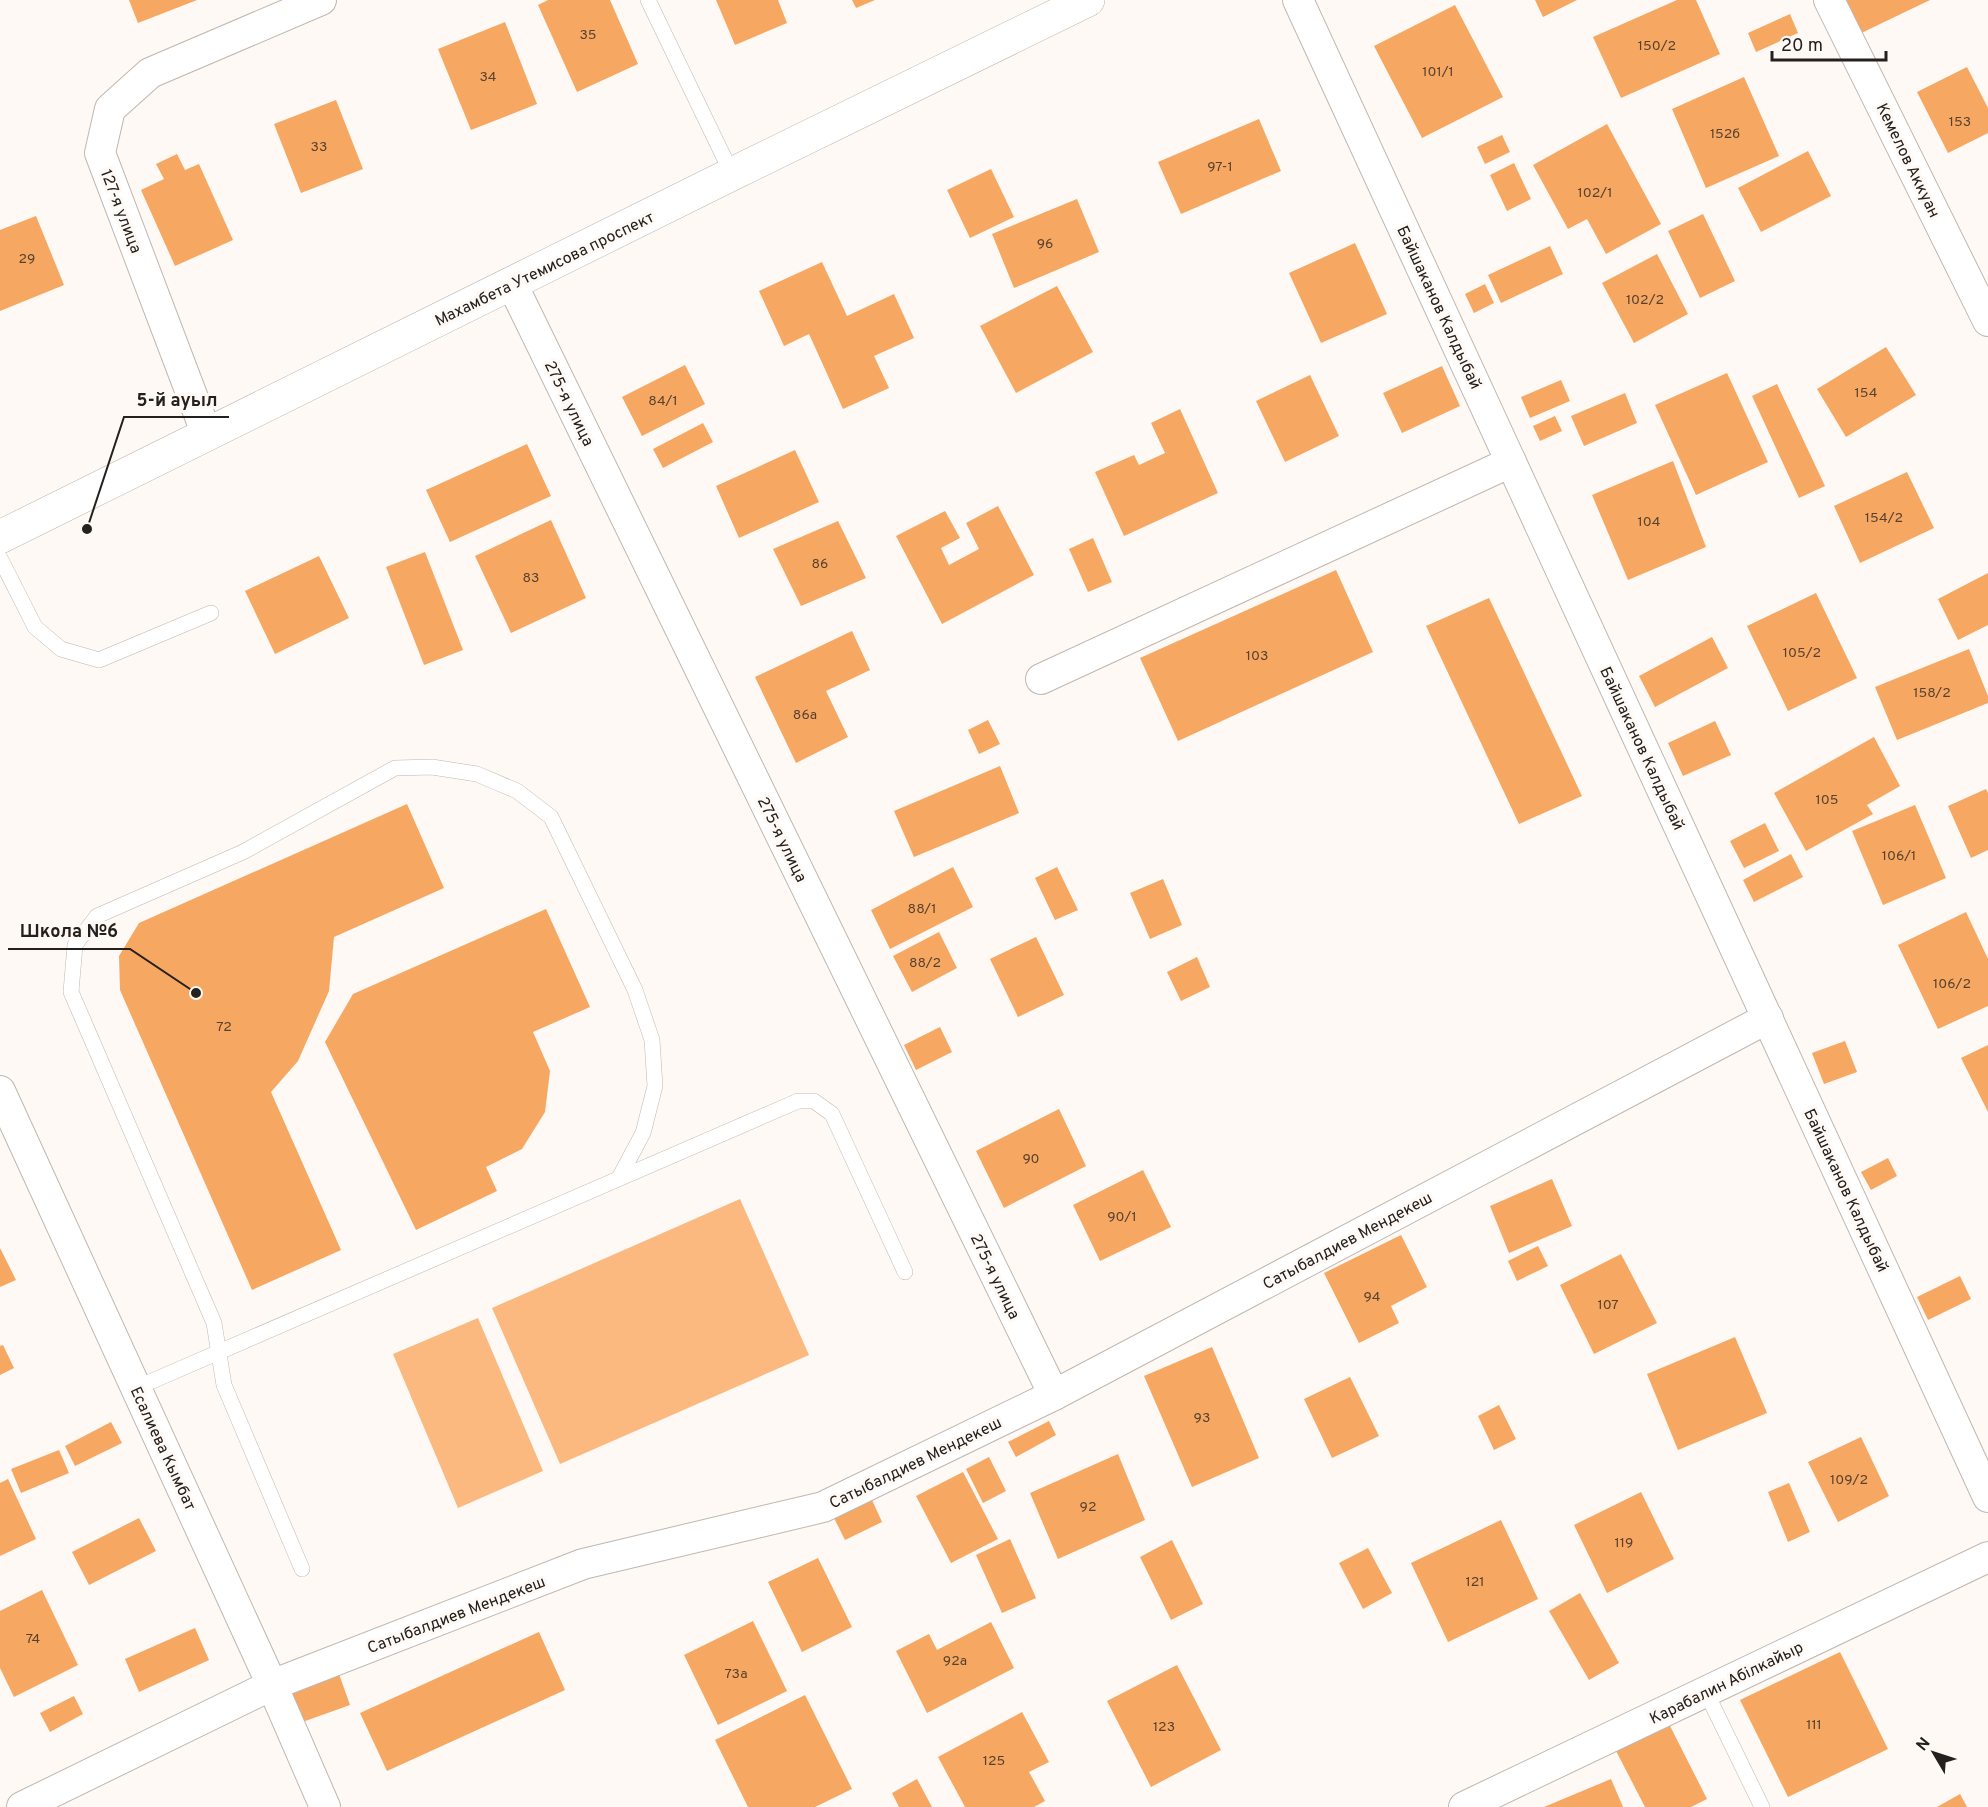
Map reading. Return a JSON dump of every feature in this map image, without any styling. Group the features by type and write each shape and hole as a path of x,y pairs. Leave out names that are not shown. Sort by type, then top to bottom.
{"street":[{"name":"127-я улица","path":"207,435 100,153 110,109 150,73 321,0"},
{"name":"Махамбета Утемисова проспект","path":"0,537 1088,0"},
{"name":"Байшаканов Калдыбай","path":"1298,0 1988,1497"},
{"name":"Кемелов Аккуан","path":"1829,0 1988,321"},
{"name":"275-я улица","path":"512,284 1054,1395"},
{"path":"1041,679 1511,462"},
{"name":"Сатыбалдиев Мендекеш","path":"22,1807 272,1684 583,1564 824,1507 1054,1395 1768,1018"},
{"name":"Есалиева Кымбат","path":"0,1091 272,1684 325,1807"},
{"name":"Карабалин Абілкайыр","path":"1464,1807 1988,1557"}],"lane":[{"path":"648,0 732,174"},
{"path":"0,558 35,627 61,649 99,660 211,613"},
{"path":"302,1569 224,1385 214,1323 71,992 75,945 97,916 243,852 395,768 432,768 477,774 517,791 551,817 635,990 652,1040 656,1086 643,1133 619,1179"},
{"path":"136,1388 798,1101 814,1101 832,1114 905,1272"},
{"path":"1706,1692 1762,1807"}],"shaded area":[{"path":"740,1199 809,1355 560,1464 492,1308"},
{"path":"478,1318 543,1471 458,1508 393,1354"}],"building":[{"path":"129,0 197,0 138,23"},
{"path":"548,0 610,0 638,64 577,92 538,5"},
{"path":"716,0 778,0 787,23 735,45"},
{"path":"852,0 875,0 856,8"},
{"path":"1535,0 1577,0 1543,17"},
{"path":"1677,0 1696,0 1720,54 1621,98 1593,37"},
{"path":"1836,0 1930,0 1853,37"},
{"path":"1455,5 1503,97 1422,138 1374,46"},
{"path":"1790,14 1798,33 1756,52 1748,33"},
{"path":"505,22 537,104 471,130 438,49"},
{"path":"1967,67 1988,108 1988,133 1948,153 1917,92"},
{"path":"1744,77 1779,156 1706,188 1672,109"},
{"path":"336,100 363,169 301,193 274,124"},
{"path":"1259,119 1281,171 1181,214 1158,162"},
{"path":"1607,124 1661,224 1606,254 1587,219 1568,229 1533,165"},
{"path":"1502,135 1510,152 1485,164 1477,147"},
{"path":"1808,151 1831,196 1761,232 1738,188"},
{"path":"177,154 185,170 199,164 233,240 175,266 141,190 164,179 156,164"},
{"path":"1514,163 1531,199 1507,211 1490,175"},
{"path":"991,169 1014,217 970,238 947,190"},
{"path":"1077,199 1099,252 1014,288 992,234"},
{"path":"1703,214 1735,281 1700,298 1668,231"},
{"path":"36,216 64,285 0,311 0,230"},
{"path":"1355,243 1387,314 1321,343 1289,273"},
{"path":"1550,246 1563,274 1501,303 1488,275"},
{"path":"1657,254 1688,314 1634,343 1602,283"},
{"path":"822,262 847,316 894,294 914,338 874,356 889,388 843,409 809,334 784,346 759,291"},
{"path":"1485,284 1494,303 1474,313 1465,294"},
{"path":"1057,286 1093,352 1016,393 980,326"},
{"path":"1886,347 1916,395 1846,437 1817,389"},
{"path":"685,365 705,404 642,436 622,397"},
{"path":"1442,366 1460,406 1402,433 1383,393"},
{"path":"1727,373 1768,462 1696,495 1655,405"},
{"path":"1310,375 1339,436 1285,462 1256,401"},
{"path":"1561,380 1570,401 1530,418 1521,397"},
{"path":"1777,384 1825,486 1799,498 1752,396"},
{"path":"1625,393 1637,423 1584,446 1571,416"},
{"path":"1180,409 1218,493 1124,536 1095,472 1134,455 1139,465 1165,453 1151,423"},
{"path":"1555,416 1562,431 1540,441 1533,426"},
{"path":"703,423 713,442 663,468 653,449"},
{"path":"527,444 551,496 450,542 426,490"},
{"path":"795,450 819,502 739,538 716,486"},
{"path":"1673,461 1706,547 1628,580 1592,495"},
{"path":"1907,472 1934,528 1860,563 1834,506"},
{"path":"998,506 1034,575 942,624 896,536 945,511 960,538 941,548 949,565 979,549 966,523"},
{"path":"551,520 586,598 511,633 475,556"},
{"path":"838,521 866,578 801,606 773,549"},
{"path":"1093,538 1112,582 1088,592 1069,549"},
{"path":"425,552 463,650 424,665 386,567"},
{"path":"319,556 349,618 275,654 245,591"},
{"path":"1336,570 1373,652 1178,741 1140,658"},
{"path":"1988,573 1988,625 1958,640 1938,599"},
{"path":"1816,593 1857,678 1788,711 1747,626"},
{"path":"1489,598 1582,796 1519,824 1426,626"},
{"path":"852,631 870,670 826,691 848,737 796,763 755,677"},
{"path":"1712,637 1728,668 1655,707 1639,676"},
{"path":"1969,649 1988,696 1988,703 1897,740 1875,687"},
{"path":"988,720 1000,744 979,754 968,730"},
{"path":"1715,721 1731,755 1683,776 1668,743"},
{"path":"1874,737 1900,786 1867,805 1873,814 1806,851 1774,793"},
{"path":"1000,766 1019,813 914,857 894,811"},
{"path":"1986,789 1988,793 1988,850 1971,858 1948,806"},
{"path":"407,804 444,888 334,937 329,991 298,1061 271,1092 341,1250 252,1290 120,990 119,956 139,923"},
{"path":"1915,805 1946,878 1883,905 1852,831"},
{"path":"1765,823 1779,851 1744,868 1730,841"},
{"path":"1791,854 1803,877 1754,902 1743,880"},
{"path":"953,867 973,907 890,949 871,910"},
{"path":"1057,867 1078,910 1055,920 1035,878"},
{"path":"1163,879 1182,925 1150,939 1130,893"},
{"path":"546,909 590,1007 533,1032 550,1071 545,1112 522,1149 486,1167 497,1191 416,1230 325,1042 353,994"},
{"path":"1966,912 1988,959 1988,1006 1938,1029 1898,945"},
{"path":"939,932 957,968 912,992 893,956"},
{"path":"1036,937 1064,995 1018,1017 990,959"},
{"path":"1197,957 1210,987 1181,1001 1167,972"},
{"path":"940,1027 952,1052 916,1070 904,1045"},
{"path":"1845,1041 1857,1072 1824,1084 1812,1053"},
{"path":"1988,1045 1988,1112 1961,1058"},
{"path":"1059,1109 1086,1166 1004,1208 976,1151"},
{"path":"1888,1158 1897,1176 1871,1190 1861,1172"},
{"path":"1143,1170 1171,1227 1100,1261 1073,1205"},
{"path":"1552,1179 1572,1226 1509,1253 1490,1206"},
{"path":"1401,1235 1427,1287 1391,1306 1399,1323 1359,1343 1324,1273"},
{"path":"1538,1246 1548,1266 1517,1281 1508,1261"},
{"path":"0,1248 16,1280 0,1287"},
{"path":"1621,1254 1657,1323 1594,1354 1560,1285"},
{"path":"1960,1276 1971,1299 1928,1320 1917,1297"},
{"path":"1735,1337 1767,1413 1678,1450 1647,1374"},
{"path":"3,1345 14,1368 0,1375 0,1346"},
{"path":"1212,1347 1259,1458 1192,1487 1144,1376"},
{"path":"1350,1377 1379,1436 1332,1458 1304,1399"},
{"path":"1499,1405 1516,1439 1494,1450 1478,1416"},
{"path":"1049,1421 1056,1435 1016,1457 1008,1442"},
{"path":"111,1422 122,1443 75,1466 65,1446"},
{"path":"1861,1437 1889,1496 1838,1522 1808,1462"},
{"path":"59,1450 69,1473 21,1493 11,1469"},
{"path":"1118,1454 1145,1520 1058,1559 1030,1493"},
{"path":"989,1457 1006,1491 983,1503 966,1469"},
{"path":"963,1472 998,1539 951,1563 916,1496"},
{"path":"8,1479 36,1539 0,1556 0,1483"},
{"path":"1789,1483 1810,1532 1788,1542 1768,1492"},
{"path":"1641,1492 1674,1559 1607,1593 1574,1525"},
{"path":"872,1500 882,1522 845,1540 834,1518"},
{"path":"139,1518 156,1551 89,1585 72,1552"},
{"path":"1501,1520 1538,1599 1448,1642 1411,1563"},
{"path":"1010,1539 1036,1598 1002,1613 976,1555"},
{"path":"1172,1540 1203,1604 1171,1620 1140,1557"},
{"path":"1368,1548 1392,1593 1363,1609 1339,1563"},
{"path":"818,1558 852,1627 802,1652 768,1582"},
{"path":"42,1590 78,1665 14,1697 0,1668 0,1611"},
{"path":"1580,1593 1619,1663 1589,1680 1549,1611"},
{"path":"753,1621 787,1691 718,1725 684,1655"},
{"path":"991,1622 1014,1668 927,1713 896,1651 929,1634 937,1650"},
{"path":"195,1628 209,1660 139,1692 125,1659"},
{"path":"539,1632 565,1690 387,1771 360,1713"},
{"path":"1840,1652 1888,1749 1788,1797 1740,1700"},
{"path":"1177,1665 1221,1750 1151,1787 1107,1701"},
{"path":"339,1674 350,1705 294,1725 283,1694"},
{"path":"805,1695 852,1789 815,1807 748,1807 715,1740"},
{"path":"74,1696 83,1714 50,1732 40,1713"},
{"path":"1022,1712 1049,1762 1029,1772 1045,1801 1034,1807 965,1807 938,1757"},
{"path":"1667,1720 1707,1799 1691,1807 1645,1807 1614,1747"},
{"path":"917,1779 932,1807 899,1807 892,1793"},
{"path":"1611,1779 1623,1807 1544,1807"},
{"path":"1960,1794 1967,1807 1937,1807"}],"place":[{"name":"5-й ауыл","path":"87,529"},
{"name":"Школа №6","path":"196,993"}]}
